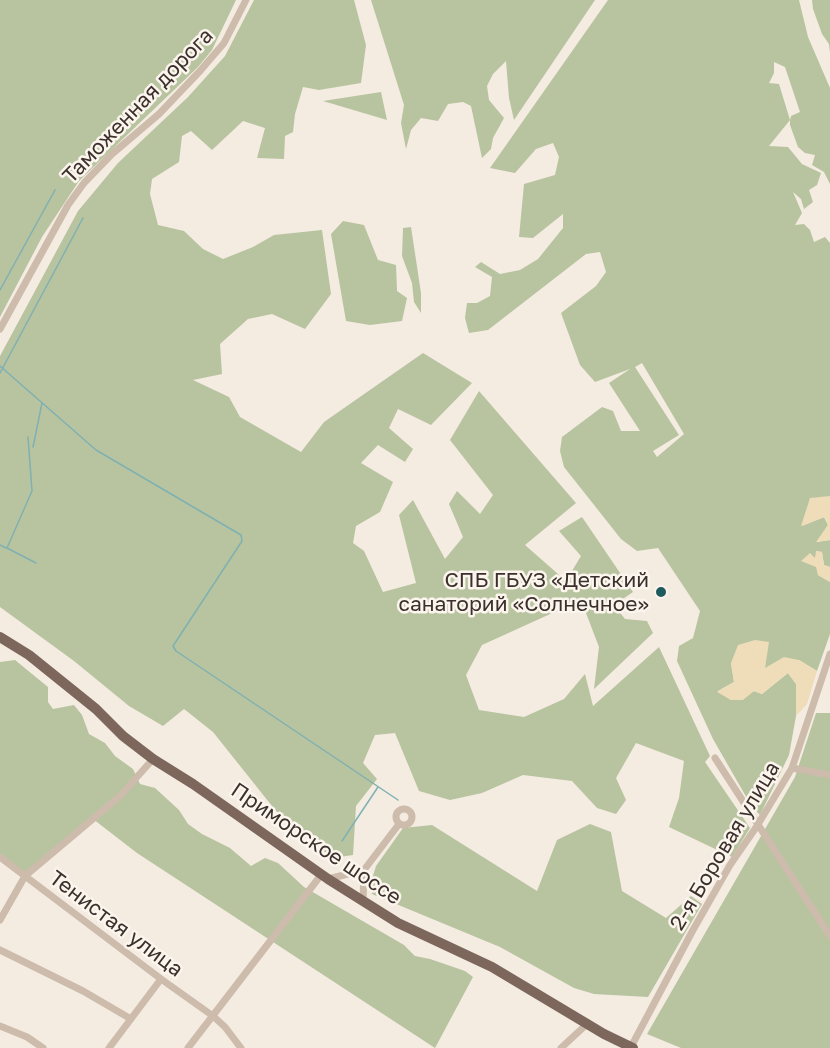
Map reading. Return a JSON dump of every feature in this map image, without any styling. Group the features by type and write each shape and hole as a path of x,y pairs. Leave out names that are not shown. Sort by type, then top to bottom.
{"main road":[{"name":"Приморское шоссе","path":"0,637 29,655 153,759 193,784 325,877 398,923 517,981 632,1048"}],"street":[{"name":"Таможенная дорога","path":"0,329 63,214 84,183 112,154 159,114 200,71 224,43 246,0"},
{"name":"2-я Боровая улица","path":"632,1048 693,930 730,865 758,826 792,768 830,654"},
{"path":"715,758 830,936"},
{"path":"0,920 25,876 120,796 153,759"},
{"path":"792,768 830,775"},
{"path":"363,901 364,870 399,824"},
{"name":"Тенистая улица","path":"0,857 161,980 213,1016 241,1048"},
{"path":"188,1048 325,877 364,870"},
{"path":"0,951 83,991 131,1019"},
{"path":"109,1048 161,980"},
{"path":"561,1048 588,1023"},
{"path":"0,1026 27,1037 43,1048"}],"green space":[{"path":"0,0 236,0 212,50 198,67 79,181 42,237 0,317"},
{"path":"254,0 354,0 366,45 361,83 319,90 303,87 295,114 293,132 285,136 284,159 257,158 265,128 243,121 212,150 191,131 182,136 179,162 152,179 150,194 158,225 184,231 203,249 223,259 253,247 274,235 322,230 331,294 305,329 272,314 248,319 220,344 222,374 193,380 229,397 240,417 301,452 324,422 423,353 472,383 431,425 398,409 389,428 413,449 405,462 378,445 361,463 393,482 380,512 356,526 353,543 364,551 383,592 416,583 399,515 413,500 445,559 463,537 449,504 457,491 480,514 493,495 450,440 479,391 576,503 525,545 566,581 581,556 559,531 582,517 633,592 614,605 625,619 647,621 653,633 594,689 599,647 581,600 482,645 466,675 479,710 524,717 564,699 585,674 593,706 659,647 710,756 705,762 750,828 732,857 669,827 679,798 684,761 636,743 616,778 626,800 616,814 597,808 572,781 523,775 482,793 450,800 419,791 395,733 375,735 363,763 377,779 356,806 353,855 332,858 276,811 213,732 184,709 163,726 129,706 74,661 0,607 0,356 78,211 118,163 188,97 225,56"},
{"path":"371,0 595,0 514,120 509,98 506,61 493,74 487,86 489,100 504,118 493,138 491,149 482,158 471,106 463,102 448,104 438,121 421,118 411,130 406,149 401,123 404,105"},
{"path":"608,0 799,0 808,37 830,88 830,184 824,172 812,165 815,155 805,153 798,147 790,120 769,146 788,147 802,164 821,173 817,185 809,190 813,202 804,209 801,199 793,192 802,213 795,225 804,224 810,230 814,242 825,237 830,243 830,496 802,526 824,517 828,525 817,542 830,540 830,567 824,565 822,552 816,551 818,575 830,582 830,634 817,671 799,660 765,668 766,652 731,663 734,682 718,691 731,700 754,691 762,694 788,673 796,684 796,716 789,755 760,815 752,807 713,739 677,661 679,646 693,638 700,611 658,548 637,551 621,539 564,467 560,451 562,437 602,407 613,411 621,431 640,431 609,383 630,369 595,382 580,365 561,313 596,286 606,272 600,252 586,254 488,330 469,333 465,318 467,303 477,303 490,296 492,277 475,267 481,262 500,274 520,270 538,259 563,228 563,214 533,238 519,237 524,184 555,175 559,157 553,143 536,149 515,173 490,168","holes":["774,62 785,67 800,112 791,116 790,120 779,84 769,83 774,73","642,363 684,434 657,457 653,451 679,435 635,367"]},
{"path":"812,0 830,0 830,53 829,44 822,34 813,9"},
{"path":"381,92 387,120 323,101"},
{"path":"343,221 364,225 378,260 396,265 397,291 407,298 402,321 370,325 346,321 331,234"},
{"path":"411,227 421,293 421,313 414,302 412,283 402,256 403,228"},
{"path":"15,660 48,687 48,702 53,709 74,705 82,715 89,734 105,743 115,756 133,769 140,784 155,788 179,810 188,824 202,834 230,848 251,866 265,858 278,863 304,887 404,945 415,956 465,971 473,977 435,1048 137,853 93,819 29,873 21,873 0,857 0,662"},
{"path":"816,713 830,713 830,1048 681,1048 647,1034 795,777"},
{"path":"590,824 611,832 622,891 666,918 691,896 702,904 648,997 594,994 574,988 500,947 372,894 372,879 376,866 403,828 432,825 537,891 557,840"}],"sand":[{"path":"830,496 830,540 816,542 828,525 825,517 801,526 810,498"},
{"path":"816,551 822,552 824,565 830,567 830,582 818,575 816,567 801,561 810,553 815,558"},
{"path":"755,640 769,642 765,668 784,657 799,660 817,671 807,704 796,716 796,684 788,673 762,694 754,691 743,700 731,700 717,692 734,682 731,663 738,645"}],"waterway":[{"path":"0,290 55,190"},
{"path":"0,373 83,218"},
{"path":"0,366 96,450 241,535 242,541 173,646 176,651 398,800"},
{"path":"33,447 42,403"},
{"path":"28,437 32,491 7,548 36,563"},
{"path":"0,545 6,548"},
{"path":"342,841 378,787"}],"place":[{"name":"СПБ ГБУЗ «Детский санаторий «Солнечное»","path":"661,592"}]}
